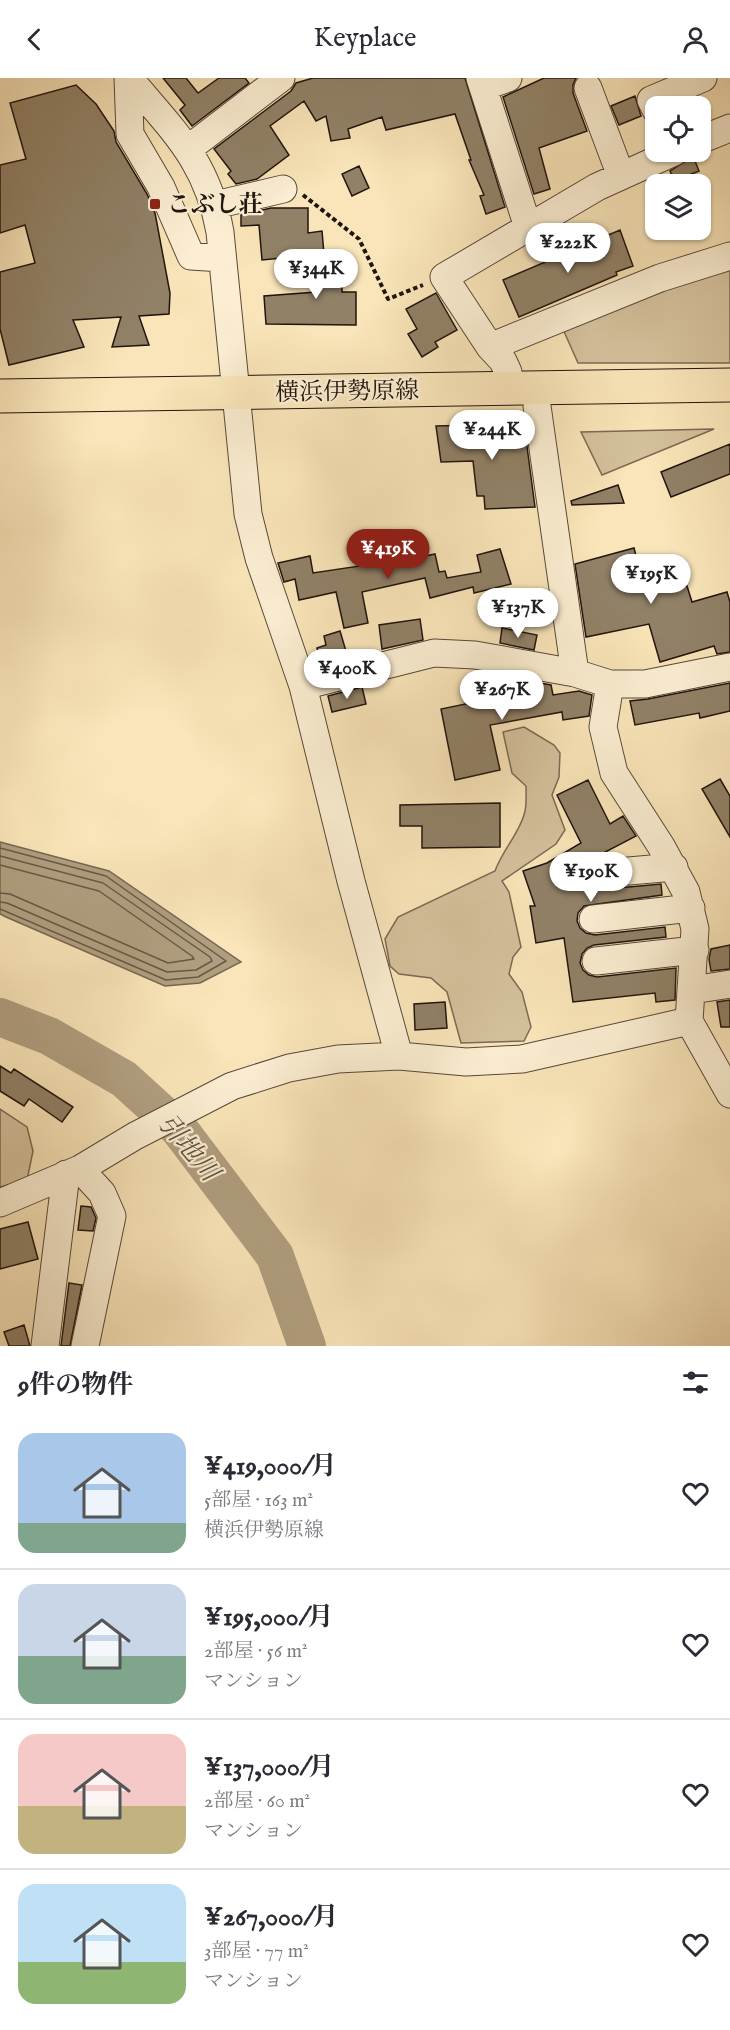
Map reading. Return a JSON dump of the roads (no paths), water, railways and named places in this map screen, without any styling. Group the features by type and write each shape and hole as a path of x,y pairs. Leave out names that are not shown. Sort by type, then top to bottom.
{"main road":[{"name":"横浜伊勢原線","path":"0,413 509,388 730,385"},
{"name":"横浜伊勢原線","path":"0,396 537,406 730,405"}],"street":[{"path":"128,78 188,149 205,177 215,205 248,514 259,558 303,686 351,881 399,1056"},
{"path":"128,78 130,134 161,187 190,256 222,258"},
{"path":"188,149 281,78"},
{"path":"660,96 703,78"},
{"path":"490,81 528,227"},
{"path":"588,88 621,176"},
{"path":"711,136 730,128"},
{"path":"509,388 508,372 503,361 490,347 444,277 528,227 651,162"},
{"path":"215,205 283,189"},
{"path":"490,347 660,278 730,255"},
{"path":"537,406 575,673"},
{"path":"303,686 434,653 475,655 575,673 610,684 645,684 730,667"},
{"path":"610,684 603,727 614,773 674,867 691,908 695,929 695,950 689,1021 723,1066 730,1094"},
{"path":"595,874 674,867"},
{"path":"592,919 691,908"},
{"path":"596,961 695,950"},
{"path":"692,990 730,984"},
{"path":"0,1203 73,1171 232,1086 289,1068 338,1059 399,1056 466,1062 522,1059 689,1021"},
{"path":"45,1346 73,1171"},
{"path":"73,1171 102,1193 112,1216 86,1346"}],"water":[{"path":"0,842 109,871 241,962 200,983 165,986 6,917 0,914"}],"waterway":[{"name":"引地川","path":"0,1017 49,1036 124,1079 179,1129 275,1256 307,1346"}],"place":[{"name":"こぶし荘","path":"155,204"}]}
